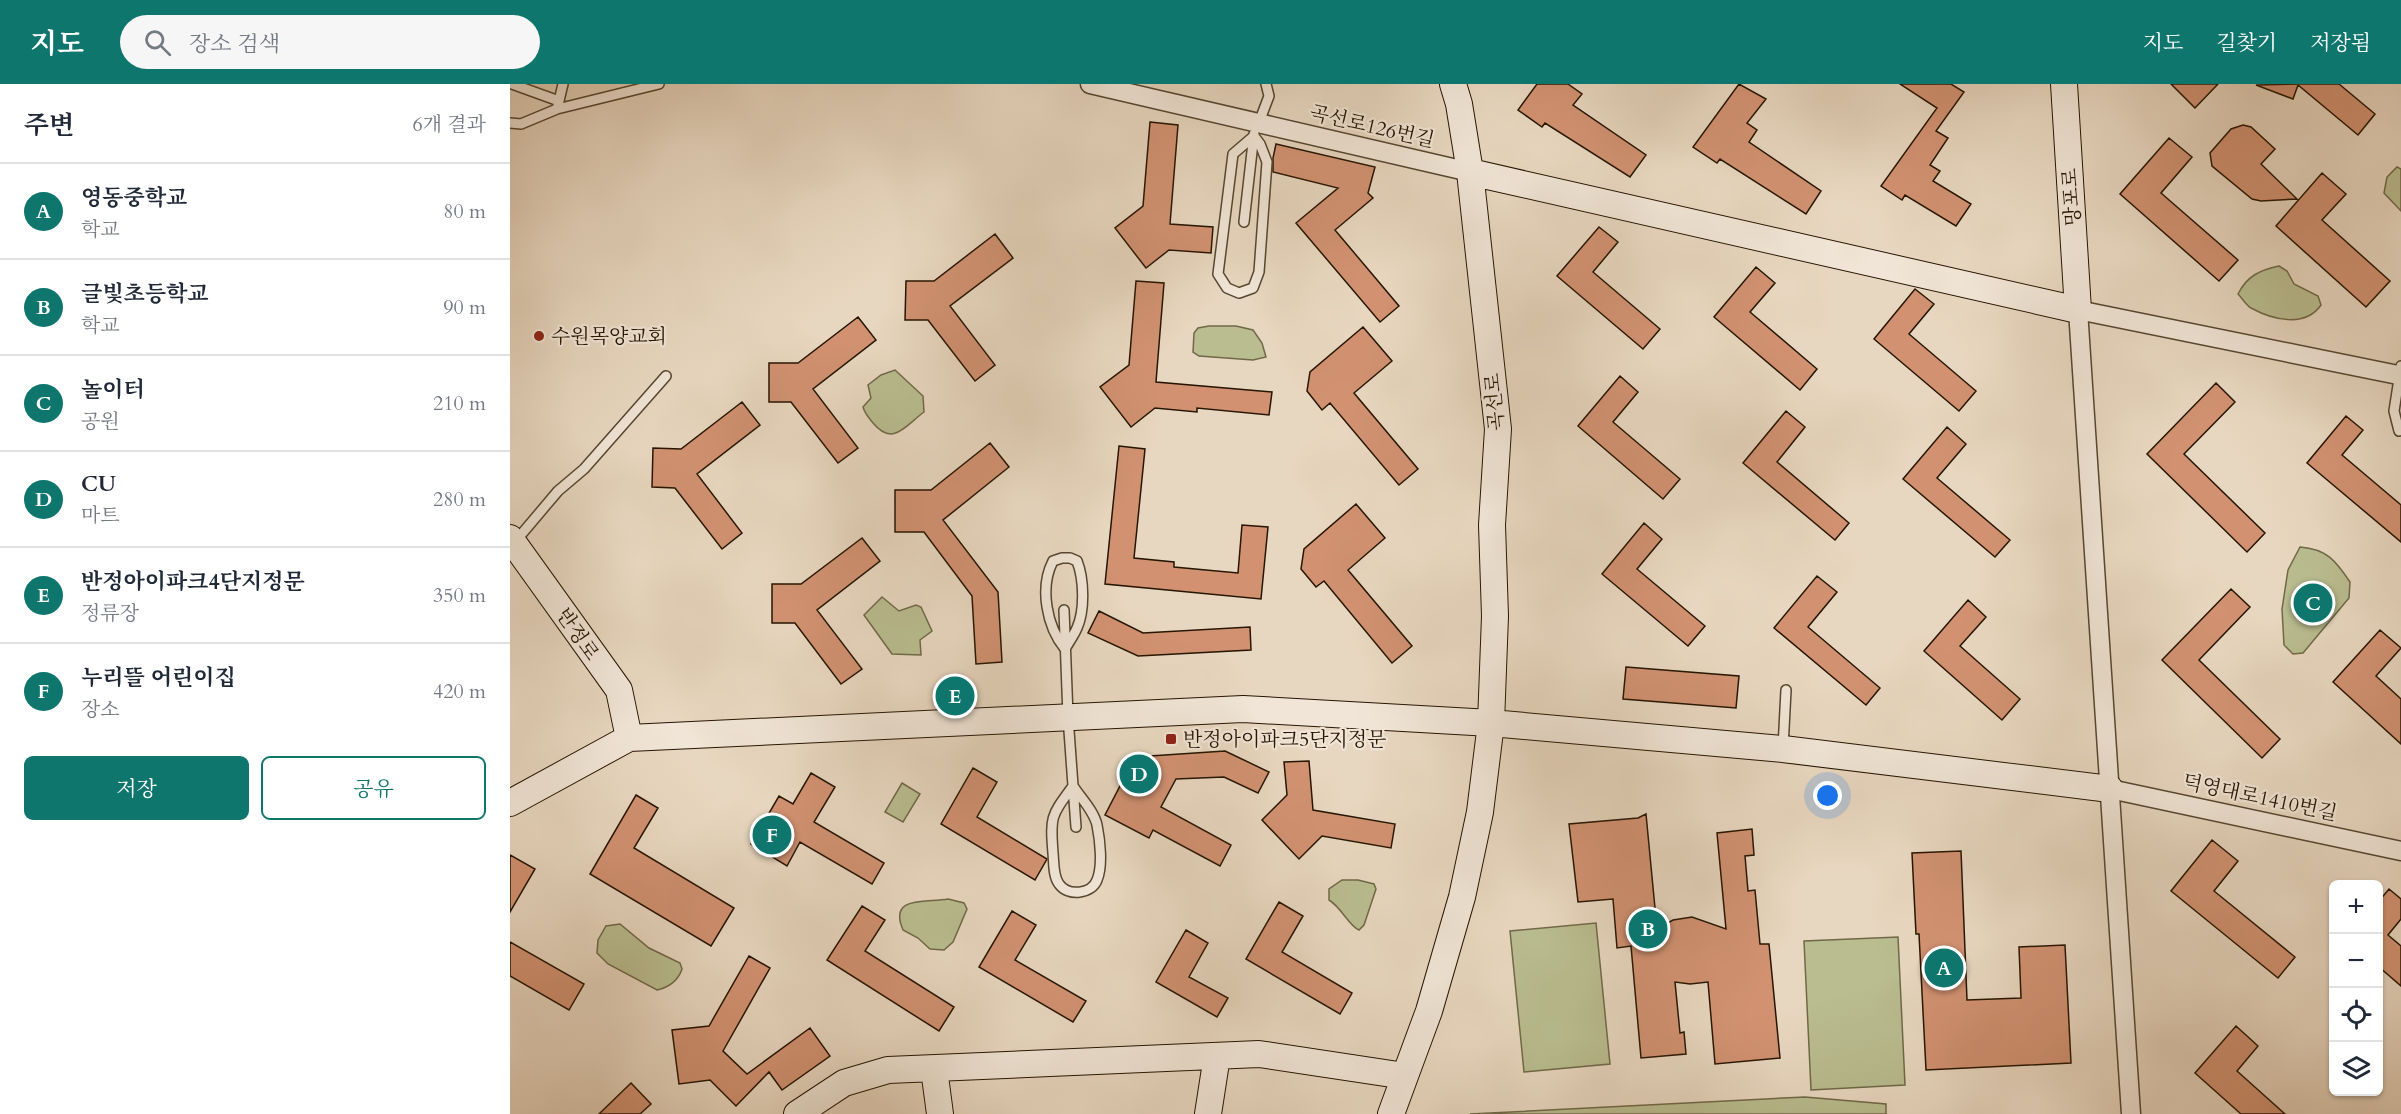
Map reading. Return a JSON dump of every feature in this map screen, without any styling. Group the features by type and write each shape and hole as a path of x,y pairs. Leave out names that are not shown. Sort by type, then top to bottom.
{"street":[{"name":"곡선로126번길","path":"1090,84 1256,127 1470,172"},
{"name":"곡선로","path":"1391,1114 1429,1011 1462,897 1480,812 1491,723 1495,616 1492,525 1498,429 1470,172 1453,84"},
{"name":"망포로","path":"2064,84 2078,310"},
{"path":"1470,172 2078,310 2399,371"},
{"path":"2078,310 2131,1114"},
{"name":"반정로","path":"512,541 619,690 630,738"},
{"path":"510,803 630,738 1243,709 1491,723 1783,749 2110,789"},
{"name":"덕영대로1410번길","path":"2110,789 2401,851"},
{"path":"797,1114 844,1083 888,1070 1259,1054 1405,1076"},
{"path":"1209,1114 1217,1056"},
{"path":"934,1069 940,1114"}],"lane":[{"path":"512,84 558,105"},
{"path":"558,105 563,84"},
{"path":"510,123 521,124 558,105 659,84"},
{"path":"1244,222 1256,127 1269,96 1266,84"},
{"path":"1256,127 1267,162 1260,272 1252,288 1239,293 1227,288 1218,274 1233,154 1256,127"},
{"path":"2399,371 2394,411 2399,430"},
{"path":"512,541 558,491 584,469 666,376"},
{"path":"1070,558 1077,561 1081,570 1082,604 1078,627 1065,649 1054,636 1046,593 1048,570 1053,561 1070,558"},
{"path":"1064,610 1068,717 1076,827"},
{"path":"1783,749 1786,690"},
{"path":"1073,786 1090,810 1096,824 1100,870 1091,888 1081,892 1068,892 1059,885 1051,830 1053,814 1073,786"}],"green space":[{"path":"2397,167 2401,169 2401,211 2384,193 2387,177"},
{"path":"2279,266 2287,271 2294,284 2318,296 2321,305 2314,312 2306,317 2288,320 2269,316 2251,308 2238,294 2255,275"},
{"path":"1236,326 1253,330 1262,343 1266,357 1253,360 1199,356 1193,352 1194,333 1198,328"},
{"path":"895,370 923,396 924,412 905,428 893,434 880,430 863,407 871,398 868,385 881,375"},
{"path":"2300,547 2324,553 2335,562 2350,582 2349,598 2303,653 2293,654 2284,645 2282,609 2288,570"},
{"path":"882,597 899,611 916,605 921,607 932,631 920,640 921,655 892,654 864,615"},
{"path":"902,783 920,794 903,822 885,812"},
{"path":"1342,880 1358,880 1374,884 1376,889 1364,925 1359,930 1329,900 1329,889"},
{"path":"948,899 964,903 967,909 953,942 944,950 930,949 918,938 903,930 900,919 901,911 905,906 920,901"},
{"path":"1596,923 1610,1064 1524,1072 1510,931"},
{"path":"620,924 649,948 680,963 682,969 673,983 657,990 608,964 597,953 598,940 606,926"},
{"path":"1898,937 1905,1085 1811,1090 1804,941"},
{"path":"1805,1097 1886,1104 1886,1114 1470,1114"}],"building":[{"path":"1537,84 1568,84 1582,94 1573,105 1646,155 1630,177 1545,123 1542,127 1518,110"},
{"path":"1739,84 1766,99 1747,123 1757,130 1749,142 1821,191 1806,214 1720,159 1717,163 1693,147"},
{"path":"1900,84 1951,84 1964,92 1936,131 1948,138 1930,165 1940,171 1933,181 1971,204 1956,226 1905,195 1902,200 1881,186 1937,108"},
{"path":"2171,84 2218,84 2195,108"},
{"path":"2339,84 2375,114 2358,135 2298,85 2293,99 2256,85"},
{"path":"1150,122 1178,125 1170,224 1213,227 1211,253 1169,250 1146,268 1115,228 1143,206"},
{"path":"2243,125 2251,127 2275,149 2261,164 2297,199 2261,201 2252,199 2212,166 2210,153 2231,129"},
{"path":"2169,138 2192,157 2161,193 2238,260 2219,281 2120,194"},
{"path":"1276,144 1375,167 1368,193 1373,198 1335,230 1399,306 1380,322 1296,223 1338,188 1273,172"},
{"path":"2322,173 2346,194 2322,220 2390,281 2366,307 2276,226"},
{"path":"1599,227 1618,242 1593,272 1660,329 1643,349 1557,276"},
{"path":"995,234 1013,258 950,306 995,365 975,381 928,320 905,320 906,281 934,281"},
{"path":"1756,267 1775,283 1750,312 1817,369 1800,390 1714,317"},
{"path":"1136,281 1164,283 1156,382 1272,392 1269,415 1197,408 1197,412 1155,408 1131,427 1100,387 1129,365"},
{"path":"1915,289 1934,304 1909,334 1976,391 1959,411 1874,339"},
{"path":"858,317 876,340 813,389 858,448 838,463 791,402 769,402 769,363 798,363"},
{"path":"1363,327 1392,361 1354,393 1418,469 1399,485 1330,403 1322,410 1307,391 1310,372"},
{"path":"1620,376 1638,392 1613,422 1680,479 1663,499 1578,426"},
{"path":"2216,383 2235,402 2184,454 2265,533 2247,552 2147,454"},
{"path":"742,402 760,425 697,474 742,533 722,549 675,488 652,487 653,448 681,449"},
{"path":"1786,411 1805,427 1777,462 1849,523 1835,540 1743,463"},
{"path":"2346,416 2363,430 2342,455 2401,505 2401,542 2307,463"},
{"path":"1947,427 1966,444 1937,478 2010,540 1995,557 1903,479"},
{"path":"990,443 1009,467 943,520 998,592 1002,662 976,664 972,596 924,532 895,532 895,490 931,490"},
{"path":"1119,446 1145,449 1134,558 1174,562 1174,567 1238,573 1242,525 1268,527 1261,599 1105,584"},
{"path":"1356,504 1385,538 1348,570 1412,646 1392,663 1324,581 1316,587 1301,569 1304,549"},
{"path":"1644,523 1662,539 1637,569 1705,626 1688,646 1602,574"},
{"path":"862,538 880,561 817,610 862,669 841,684 795,623 772,623 772,584 801,584"},
{"path":"1817,576 1837,592 1808,627 1880,688 1866,705 1774,628"},
{"path":"2231,589 2250,607 2199,660 2280,739 2262,758 2162,660"},
{"path":"1968,600 1986,617 1960,646 2020,699 2002,720 1924,651"},
{"path":"1099,611 1143,633 1250,627 1251,650 1138,656 1088,633"},
{"path":"2380,630 2401,648 2376,676 2401,699 2401,744 2333,682"},
{"path":"1626,667 1739,676 1736,708 1623,699"},
{"path":"1225,751 1269,772 1258,793 1224,777 1176,779 1161,807 1231,845 1220,866 1153,830 1149,838 1105,815 1135,757"},
{"path":"1309,761 1313,810 1395,824 1391,848 1322,836 1299,859 1262,820 1287,795 1284,762"},
{"path":"973,768 997,782 977,817 1047,859 1035,880 941,824"},
{"path":"811,773 835,787 814,822 884,863 872,884 800,842 787,866 751,844 779,796 793,804"},
{"path":"636,795 658,808 634,848 734,908 711,946 590,874"},
{"path":"1646,814 1657,929 1673,920 1692,917 1726,929 1717,833 1752,829 1754,855 1745,856 1748,891 1755,890 1760,944 1769,944 1780,1058 1715,1064 1708,982 1690,984 1675,982 1680,1033 1684,1032 1686,1054 1641,1058 1631,946 1617,948 1613,899 1578,902 1569,824 1638,818"},
{"path":"2212,840 2238,861 2214,891 2295,957 2278,978 2171,891"},
{"path":"1961,851 1967,1000 2021,998 2019,947 2065,945 2071,1063 1926,1070 1912,853"},
{"path":"510,855 535,869 510,912"},
{"path":"2389,889 2401,899 2401,919 2388,935 2401,946 2401,986 2383,970 2383,896"},
{"path":"1279,902 1303,916 1282,952 1352,993 1340,1014 1246,959"},
{"path":"862,906 885,920 865,951 954,1007 939,1031 827,960"},
{"path":"1012,911 1036,925 1015,960 1086,1001 1073,1022 979,967"},
{"path":"1186,930 1208,943 1189,977 1228,998 1217,1017 1156,982"},
{"path":"510,942 584,984 569,1010 510,976"},
{"path":"749,956 770,968 723,1051 747,1074 810,1028 830,1056 782,1090 769,1072 736,1106 710,1080 679,1084 672,1030 709,1026"},
{"path":"2236,1026 2258,1046 2237,1071 2285,1114 2241,1114 2195,1073"},
{"path":"631,1083 651,1104 640,1114 599,1114"}],"place":[{"name":"수원목양교회","path":"539,336"},
{"name":"놀이터","path":"2313,603"},
{"name":"반정아이파크4단지정문","path":"955,696"},
{"name":"반정아이파크5단지정문","path":"1171,739"},
{"name":"CU","path":"1139,774"},
{"name":"누리뜰 어린이집","path":"772,835"},
{"name":"글빛초등학교","path":"1648,929"},
{"name":"영동중학교","path":"1944,968"}]}
